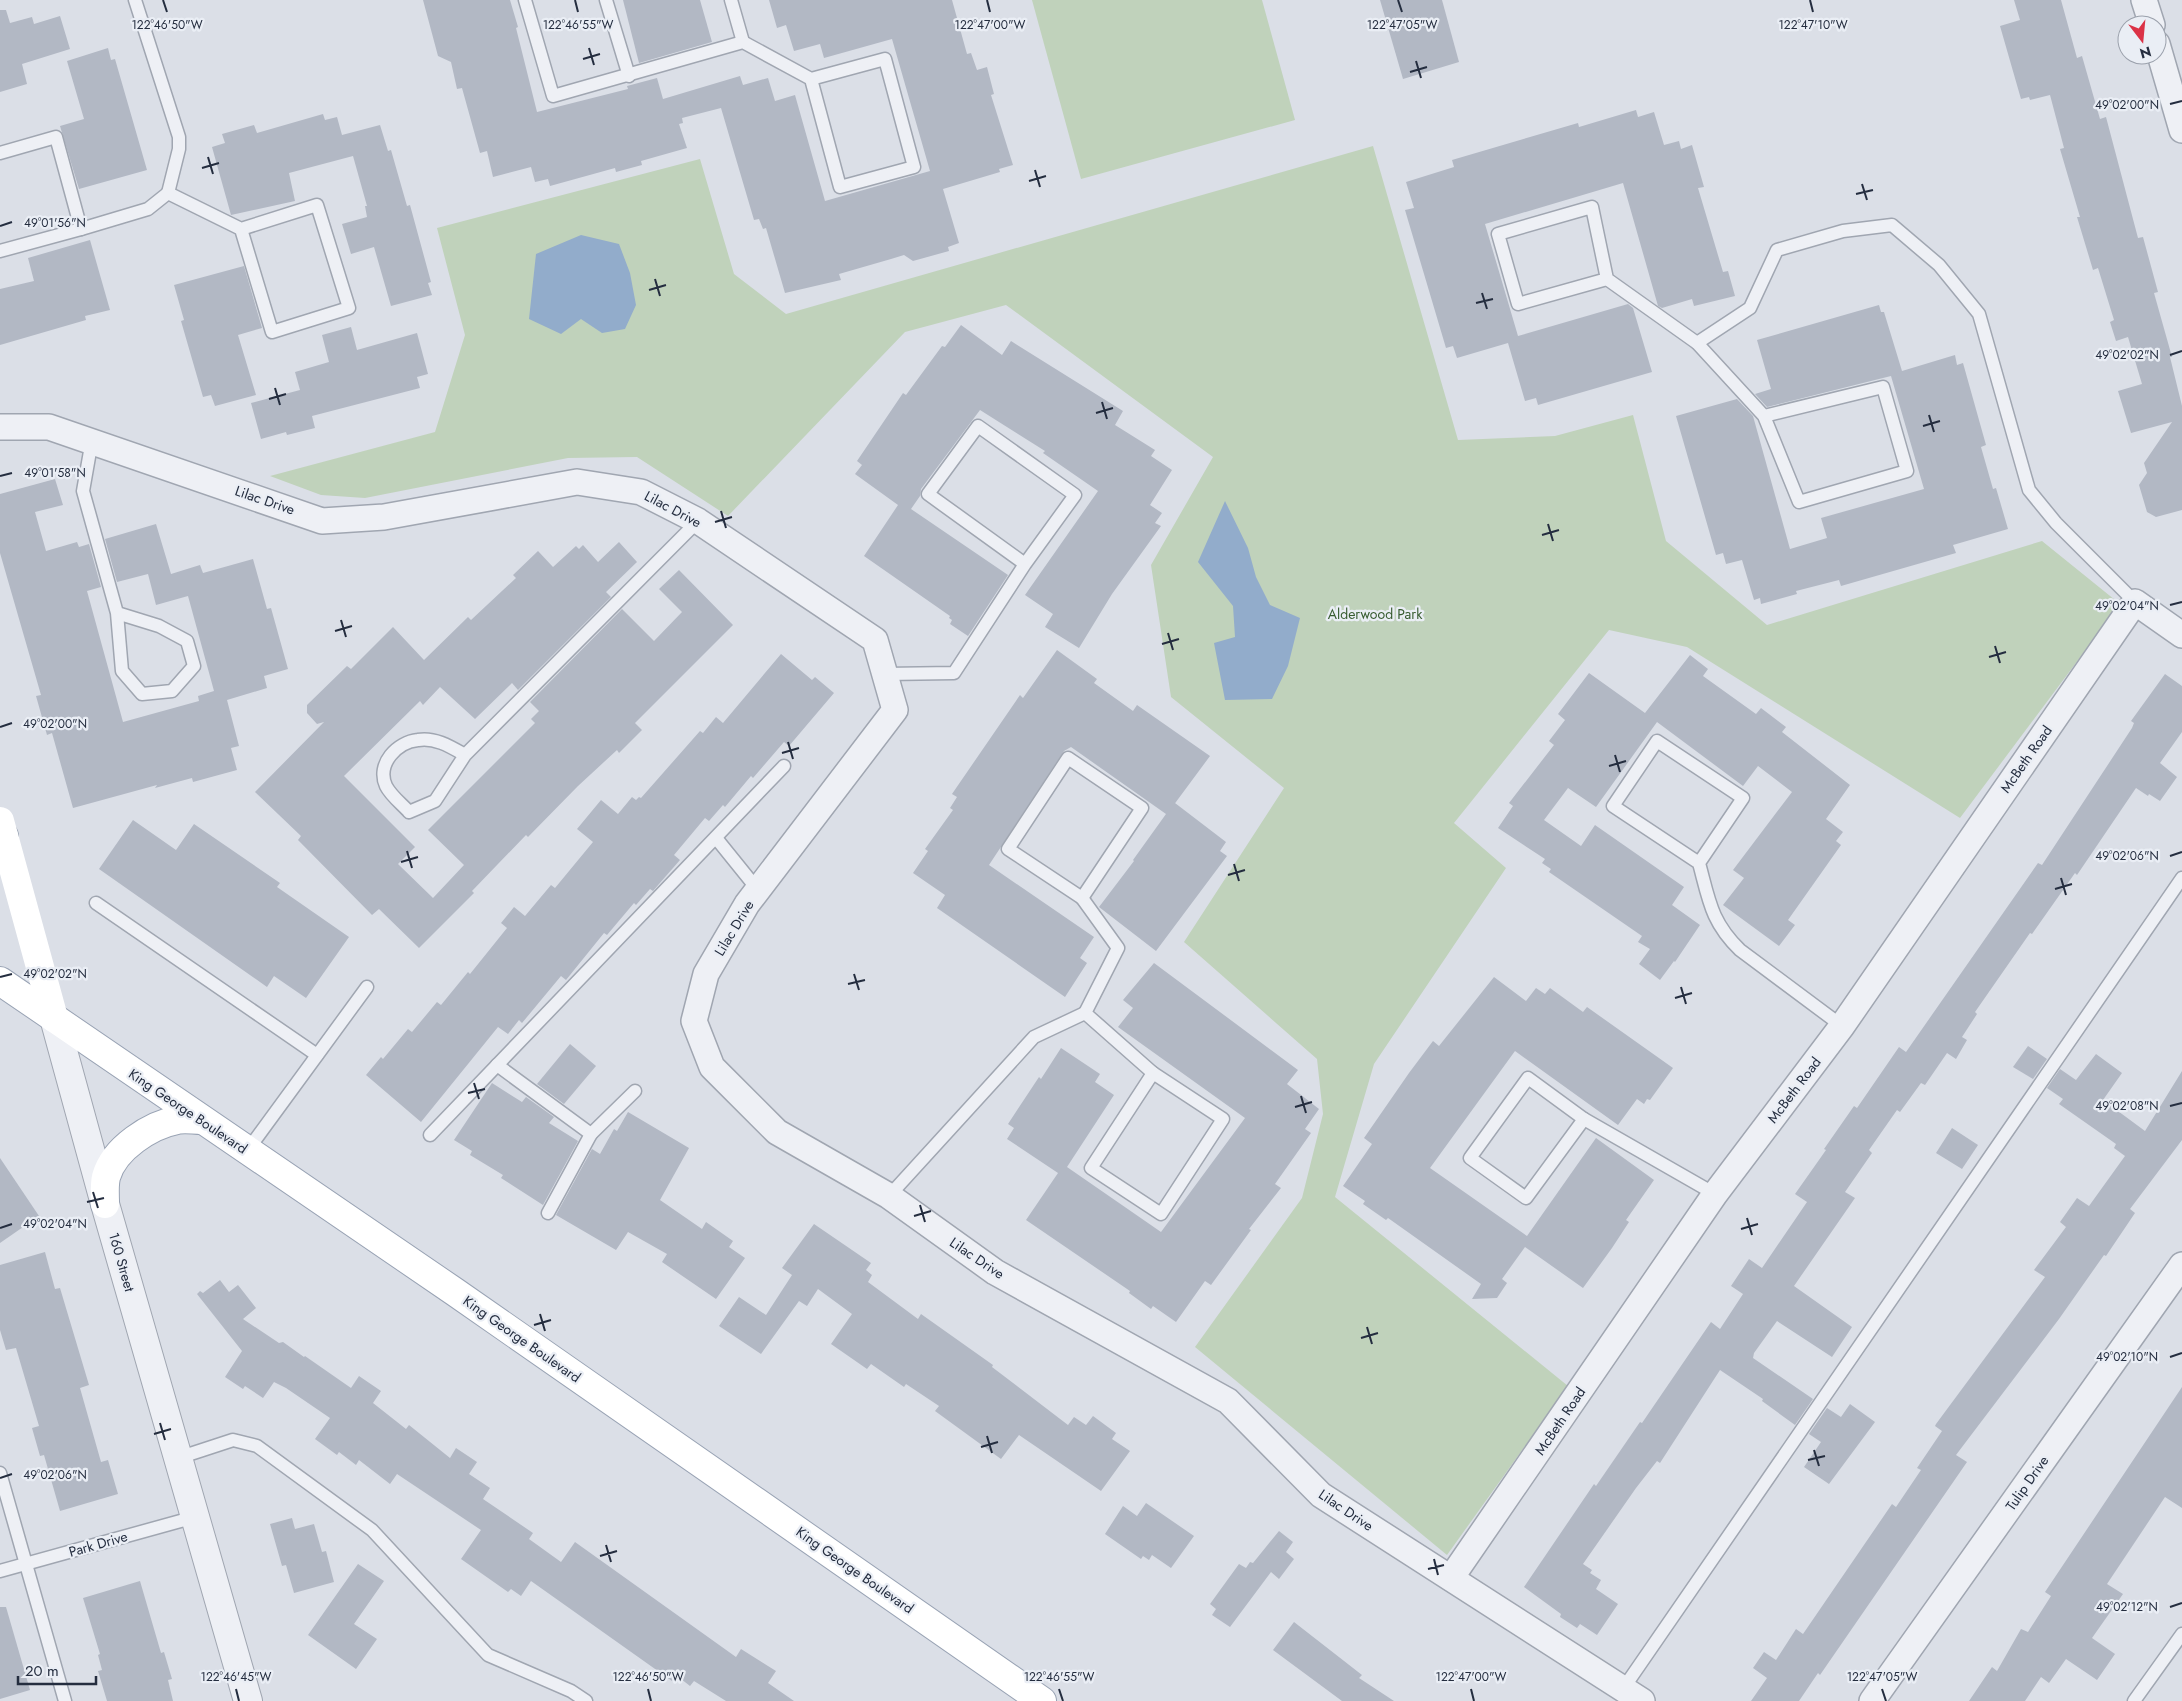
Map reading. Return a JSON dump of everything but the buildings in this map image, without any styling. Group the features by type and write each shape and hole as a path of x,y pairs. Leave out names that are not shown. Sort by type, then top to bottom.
{"main road":[{"name":"160 Street","path":"1,835 54,1018"},
{"name":"King George Boulevard","path":"0,981 455,1292 1042,1701"},
{"path":"105,1204 106,1176 117,1156 156,1126 179,1119 201,1120"}],"street":[{"path":"2144,0 2149,15"},
{"path":"2163,65 2182,130"},
{"name":"Lilac Drive","path":"0,427 49,427 92,440 322,521 384,517 577,482 641,492 698,521 875,640 895,710 758,890 706,974 694,1021 712,1067 777,1132 889,1196 995,1272 1228,1401 1321,1495 1632,1695"},
{"path":"2135,602 2182,634"},
{"name":"McBeth Road","path":"1451,1578 1715,1194 1842,1026 2135,602"},
{"name":"160 Street","path":"54,1018 105,1204 248,1701"},
{"name":"Tulip Drive","path":"1872,1701 2182,1265"}],"lane":[{"path":"0,251 148,208 168,193 179,149 178,137 135,0"},
{"path":"525,0 553,96 629,76 743,42 811,78 885,59 914,167 840,187 811,78"},
{"path":"606,0 629,76"},
{"path":"731,0 743,42"},
{"path":"0,153 56,137 81,229"},
{"path":"168,193 240,229 317,205 349,308 272,332 240,229"},
{"path":"1607,279 1518,304 1498,234 1592,207 1607,279 1697,343 1764,416 1798,502 1907,472 1883,387 1764,416"},
{"path":"1697,343 1750,308 1777,250 1843,231 1892,225 1939,265 1979,314 2029,490 2056,523 2135,602"},
{"path":"885,674 954,673 1025,564 1075,495 978,426 928,494 1025,564"},
{"path":"92,440 83,491 117,613 122,670 142,694 172,691 194,666 187,641 159,626 117,613"},
{"path":"465,755 444,743 418,740 396,748 384,765 386,786 410,812 435,801 465,755 698,521"},
{"path":"1699,863 1743,798 1657,741 1613,806 1699,863 1714,918 1726,936 1740,950 1842,1026"},
{"path":"889,1196 1034,1037 1085,1013 1118,948 1082,898 1008,849 1068,758 1142,808 1082,898"},
{"path":"430,1135 784,766"},
{"path":"716,838 758,890"},
{"path":"1632,1695 2182,878"},
{"path":"96,903 317,1055"},
{"path":"247,1151 367,987"},
{"path":"1085,1013 1153,1073 1224,1119 1162,1214 1091,1168 1153,1073"},
{"path":"497,1065 591,1134"},
{"path":"1584,1119 1526,1198 1470,1158 1528,1078 1584,1119 1715,1194"},
{"path":"548,1214 591,1134 634,1091"},
{"path":"178,1458 233,1440 257,1446 372,1530 488,1654 571,1691 586,1701"},
{"path":"0,1473 65,1701"},
{"name":"Park Drive","path":"0,1571 195,1517"},
{"path":"2134,1701 2182,1634"}],"green space":[{"path":"1032,0 1262,0 1295,120 1081,179"},
{"name":"Alderwood Park","path":"1373,146 1458,440 1555,436 1633,415 1666,541 1767,625 2042,541 2120,604 1960,818 1687,647 1609,630 1454,823 1506,868 1374,1064 1335,1197 1568,1386 1447,1555 1195,1347 1302,1198 1323,1114 1317,1059 1184,942 1284,788 1171,697 1151,565 1213,457 1006,305 905,332 728,516 637,457 568,458 365,498 321,495 270,476 435,432 465,335 437,228 700,159 734,274 786,314"}],"water":[{"path":"581,235 619,244 630,273 636,305 625,329 602,333 581,319 561,334 529,319 536,254"},
{"path":"1225,501 1248,548 1256,577 1270,605 1300,618 1288,666 1272,699 1225,700 1214,643 1235,637 1233,606 1198,562"}]}
